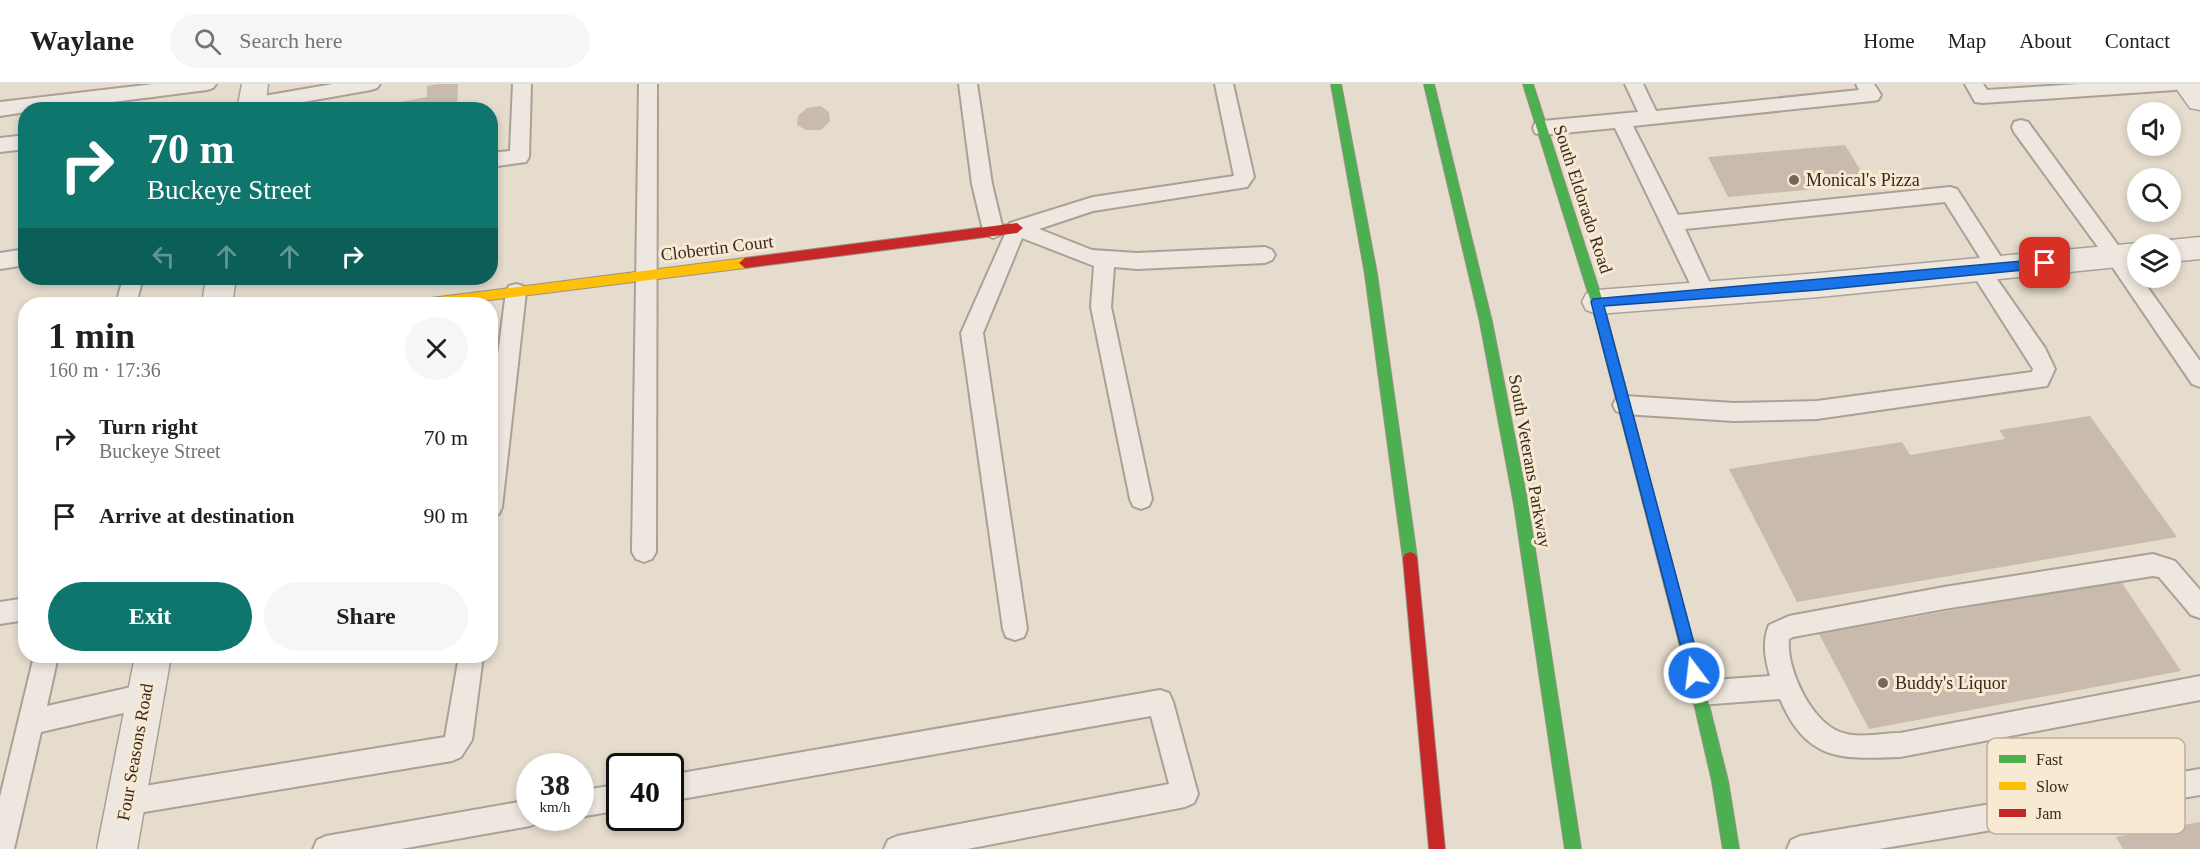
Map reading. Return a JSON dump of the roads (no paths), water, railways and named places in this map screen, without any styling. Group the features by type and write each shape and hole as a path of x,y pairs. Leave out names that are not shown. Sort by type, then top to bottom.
{"main road":[{"path":"1336,84 1390,388 1428,735 1437,849"},
{"name":"South Veterans Parkway","path":"1429,84 1486,322 1521,504 1573,849"},
{"name":"South Eldorado Road","path":"1528,84 1597,302 1699,693 1720,781 1731,849"},
{"name":"Clobertin Court","path":"477,297 1017,228"}],"street":[{"path":"2186,84 2200,100"},
{"path":"2181,250 2200,248"},
{"path":"1597,302 2127,255"},
{"name":"Four Seasons Road","path":"117,849 152,663"}],"lane":[{"path":"58,102 207,84"},
{"path":"253,99 371,84"},
{"path":"498,159 519,157 522,84"},
{"path":"644,552 648,84"},
{"path":"968,84 982,184 993,230"},
{"path":"1015,629 972,333 1017,228 1093,204 1240,182 1244,177 1224,84"},
{"path":"1634,84 1650,118"},
{"path":"1542,128 1872,95 1865,84"},
{"path":"1974,84 1982,97 2175,84"},
{"path":"0,109 18,107"},
{"path":"1621,121 1705,294"},
{"path":"2021,127 2127,255"},
{"path":"0,145 18,143"},
{"path":"1624,405 1734,412 1807,411 2039,380 2044,369 1950,194 1672,223"},
{"path":"1017,228 1090,258 1137,261 1265,255"},
{"path":"0,261 18,258"},
{"path":"1105,259 1101,307 1140,499"},
{"path":"2147,288 2200,378"},
{"path":"498,447 516,292"},
{"path":"2200,607 2168,569 2153,565 1789,627 1778,633 1776,649 1780,668 1803,717 1818,733 1835,743 1855,746 1900,745 2200,688"},
{"path":"0,613 18,610"},
{"path":"1,849 44,663"},
{"path":"126,802 452,748 459,740 470,663"},
{"path":"1699,693 1788,687"},
{"path":"31,722 145,696"},
{"path":"684,786 1160,702 1185,794 897,849"},
{"path":"2185,785 2200,782"},
{"path":"326,849 516,815"},
{"path":"1800,849 1987,818"}],"place":[{"name":"Monical's Pizza","path":"1794,180"},
{"name":"Buddy's Liquor","path":"1883,683"}]}
